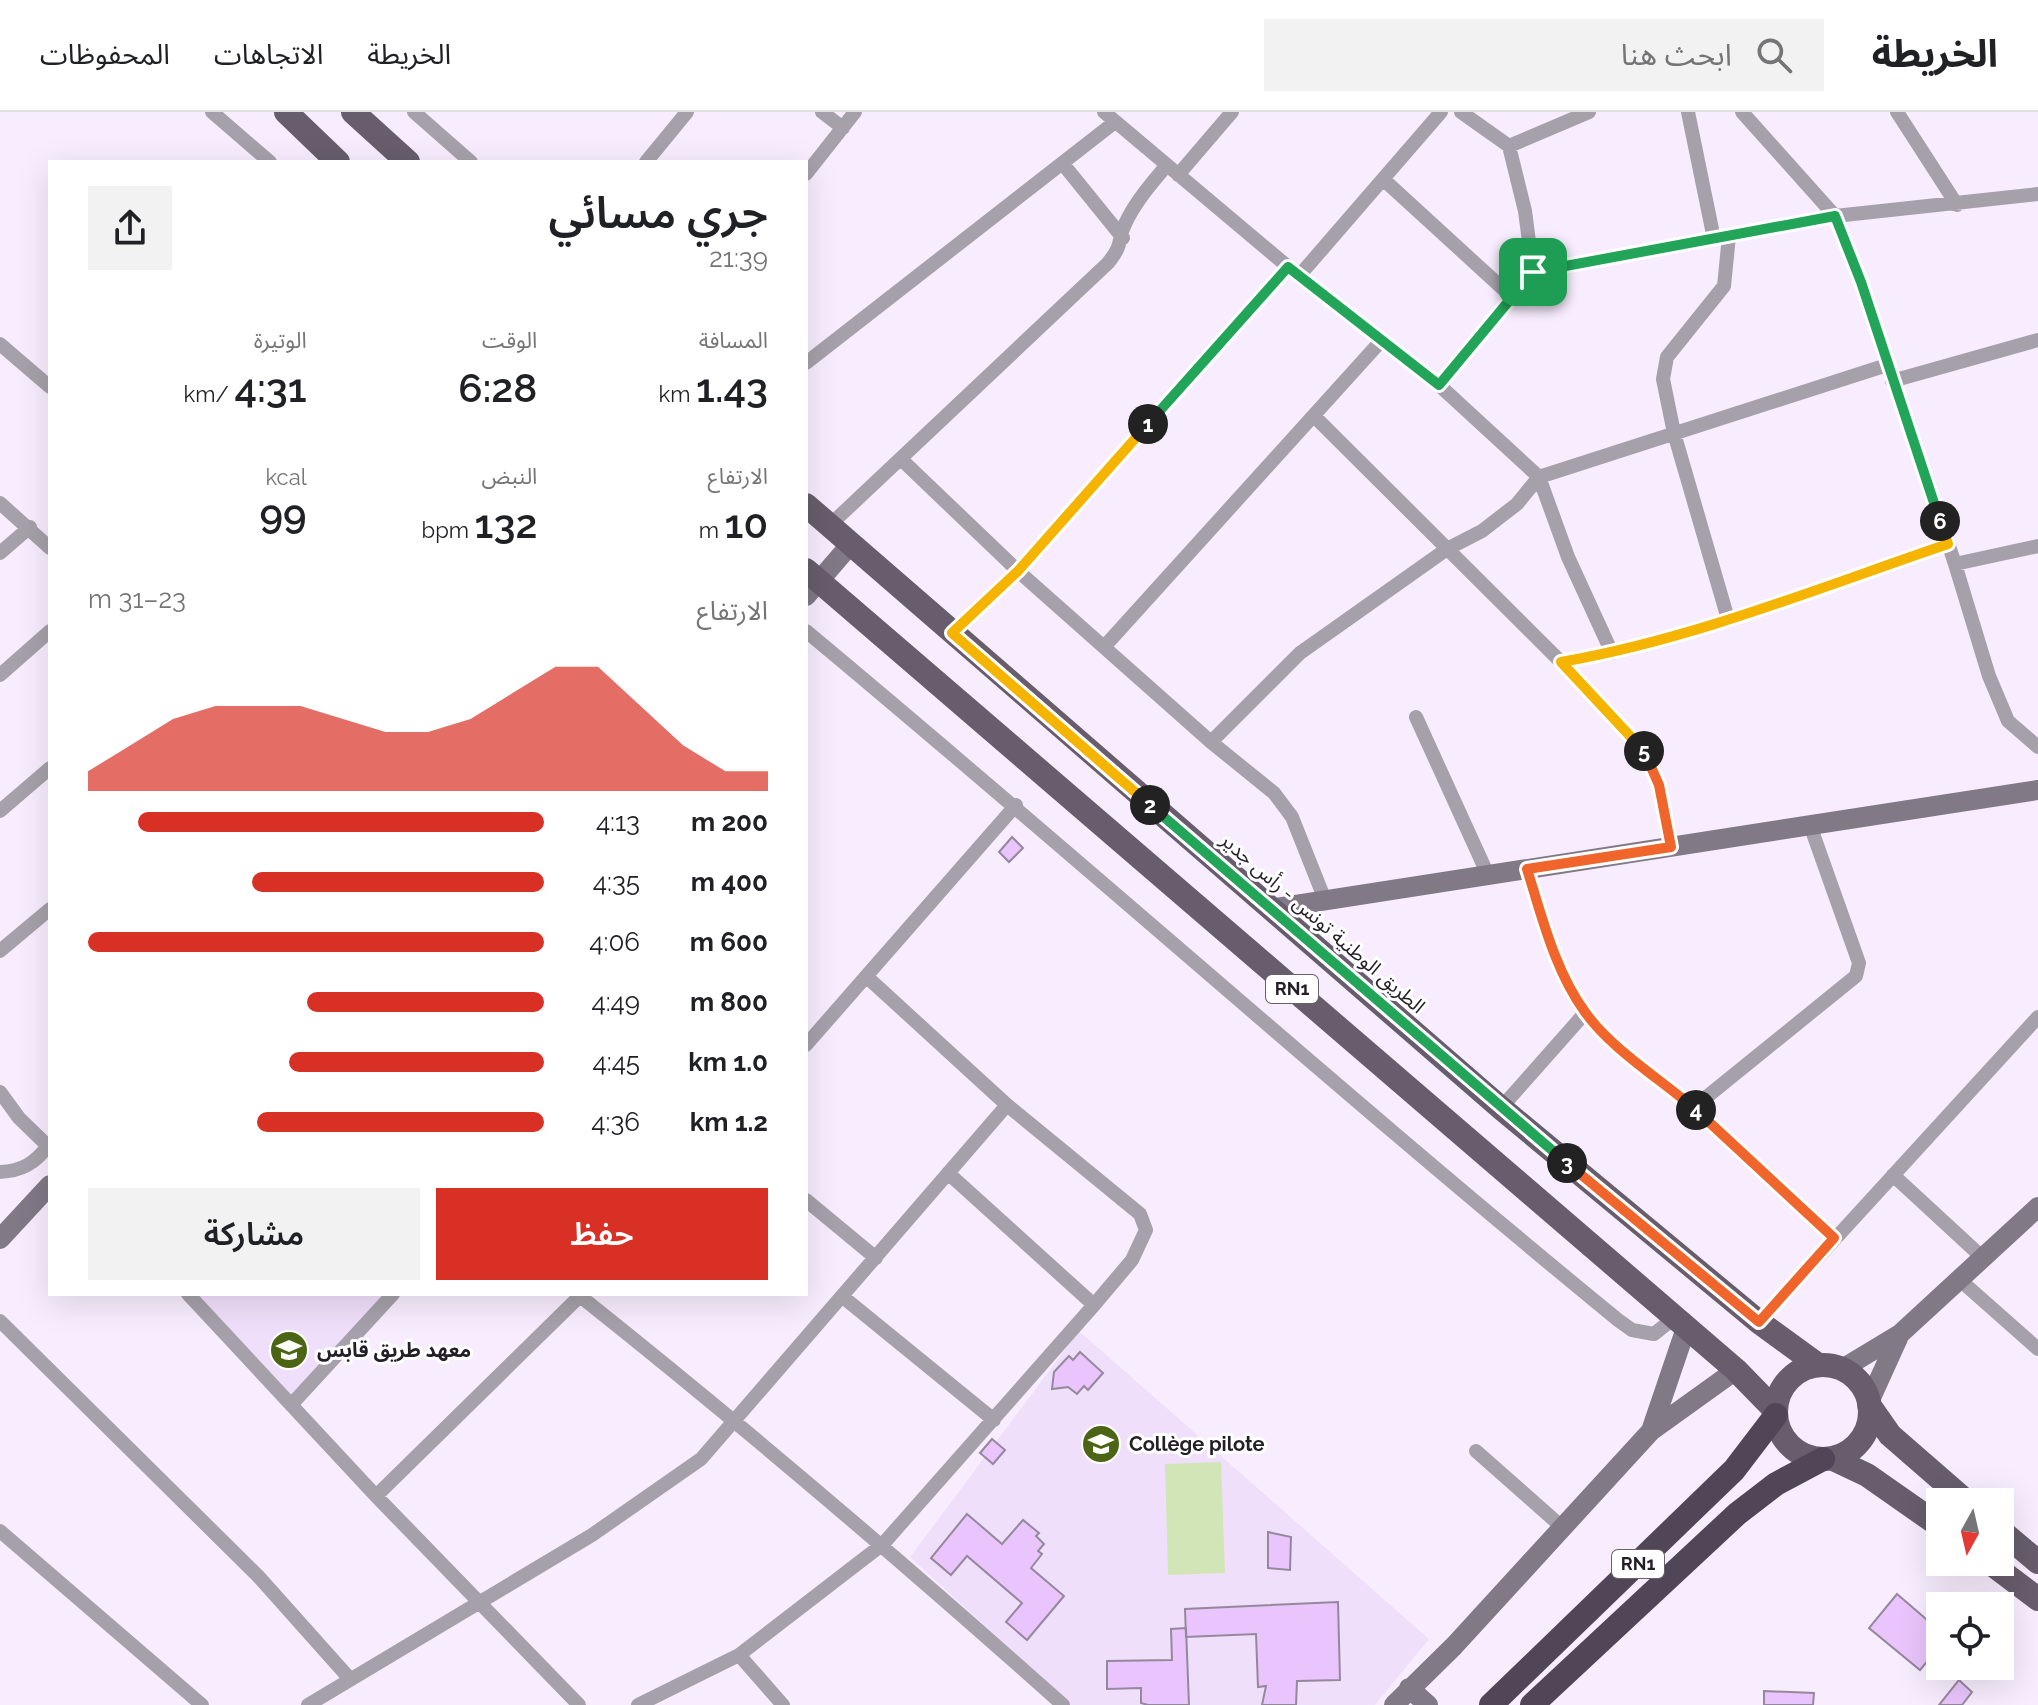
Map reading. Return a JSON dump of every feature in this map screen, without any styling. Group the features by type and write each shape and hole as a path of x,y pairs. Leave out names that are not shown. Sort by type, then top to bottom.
{"highway":[{"name":"RN1","path":"1491,1705 1734,1470 1776,1413"},
{"name":"RN1","path":"1532,1705 1737,1514 1776,1484 1827,1458"}],"main road":[{"path":"286,112 336,160"},
{"path":"353,112 396,158"},
{"name":"الطريق الوطنية تونس - رأس جدير","path":"808,507 1501,1108 1759,1322 1830,1367"},
{"name":"RN1","path":"810,582 1736,1370 1776,1413"},
{"name":"RN1","path":"1926,1516 1867,1475 1827,1458 1796,1450 1779,1429 1776,1413 1784,1385 1805,1369 1830,1367 1859,1382 1890,1435 1951,1488"},
{"name":"RN1","path":"1827,1458 1845,1453 1865,1433 1869,1403"},
{"path":"2014,1542 2038,1562"},
{"path":"2007,1576 2037,1600"}],"street":[{"path":"212,112 268,160"},
{"path":"414,112 469,160"},
{"path":"648,160 687,112"},
{"path":"822,112 843,128"},
{"path":"808,172 855,112"},
{"path":"830,525 903,461 1108,263 1121,247 1122,228 1129,215 1232,112"},
{"path":"952,633 1018,571 1293,271 1383,179 1441,112"},
{"path":"1461,112 1509,146 1525,211 1533,272"},
{"path":"1509,146 1589,112"},
{"path":"1688,112 1721,237 1724,286 1667,357 1663,379 1674,433 1728,619"},
{"path":"1742,112 1835,216 1955,564 1989,676 2008,721 2038,747"},
{"path":"1897,112 1957,205"},
{"path":"808,361 1063,164 1109,117 1293,271 1439,385 1539,477 1568,557 1612,653"},
{"path":"1063,164 1123,238"},
{"path":"1383,179 1512,297"},
{"path":"1439,385 1533,272 1835,216 2038,194"},
{"path":"1892,381 2038,340"},
{"path":"1104,647 1381,341"},
{"path":"0,344 48,385"},
{"path":"1211,742 1300,653 1447,549 1482,531 1505,513 1539,477 1887,365"},
{"path":"1314,416 1561,662 1646,752 1659,785 1671,847"},
{"path":"903,461 1018,571 1211,742 1274,793 1292,817 1325,900"},
{"path":"0,503 48,546"},
{"path":"0,553 30,527"},
{"path":"1561,662 1612,653 1728,619 1948,544"},
{"path":"810,582 850,545"},
{"path":"1955,564 2038,546"},
{"path":"0,675 48,633"},
{"path":"808,633 1016,805 1499,1223 1618,1320 1632,1330 1654,1334 1680,1323"},
{"path":"1416,717 1488,875"},
{"path":"0,811 48,770"},
{"path":"1269,909 2038,790"},
{"path":"808,1043 1016,805"},
{"path":"1693,1108 1856,976 1859,963 1810,825"},
{"path":"1527,869 1547,932 1585,1013 1834,1238"},
{"path":"0,951 48,911"},
{"path":"638,1705 739,1655 883,1544 1094,1305 1136,1253 1146,1230 1140,1214 1007,1105 867,977"},
{"path":"1501,1108 1585,1013"},
{"path":"1759,1322 2038,1017"},
{"path":"0,1092 19,1118 48,1146"},
{"path":"308,1705 592,1535 701,1459 1007,1105"},
{"path":"0,1172 36,1162 48,1148"},
{"path":"948,1173 1094,1305"},
{"path":"1893,1175 1983,1258"},
{"path":"0,1239 48,1187"},
{"path":"808,1202 876,1258"},
{"path":"1830,1367 1900,1334 2038,1207"},
{"path":"1960,1280 2038,1349"},
{"path":"190,1296 376,1496 579,1705"},
{"path":"291,1405 391,1296"},
{"path":"376,1496 580,1296"},
{"path":"582,1296 883,1544 1063,1705"},
{"path":"843,1297 994,1420"},
{"path":"0,1321 258,1576 350,1679"},
{"path":"1651,1431 1680,1323"},
{"path":"1869,1403 1900,1334"},
{"path":"1394,1705 1454,1646 1651,1431 1736,1370"},
{"path":"1476,1451 1562,1527"},
{"path":"0,1531 202,1705"},
{"path":"739,1655 783,1705"},
{"path":"1409,1688 1428,1705"}],"shaded area":[{"name":"معهد طريق قابس","path":"190,1296 383,1296 291,1405"},
{"name":"Collège pilote","path":"1079,1331 1429,1639 1375,1705 1071,1705 910,1557"}],"green space":[{"path":"1221,1462 1225,1573 1168,1575 1165,1464"}],"building":[{"path":"1012,837 1023,848 1009,862 999,852"},
{"path":"1080,1352 1103,1373 1088,1390 1084,1386 1077,1394 1068,1387 1052,1389 1054,1372 1069,1356 1073,1360"},
{"path":"992,1439 1005,1450 993,1464 980,1453"},
{"path":"967,1514 1002,1544 1023,1520 1039,1533 1036,1536 1044,1544 1038,1551 1042,1554 1031,1568 1064,1596 1027,1640 1006,1622 1022,1603 967,1556 951,1575 931,1558"},
{"path":"1268,1532 1291,1537 1290,1570 1268,1568"},
{"path":"1897,1594 1926,1619 1926,1663 1920,1670 1869,1628"},
{"path":"1338,1602 1340,1680 1297,1681 1296,1705 1262,1705 1266,1686 1258,1687 1256,1634 1186,1637 1185,1609"},
{"path":"1186,1628 1189,1705 1148,1705 1141,1703 1141,1688 1107,1689 1107,1661 1172,1660 1171,1629"},
{"path":"1959,1680 1972,1692 1962,1705 1939,1705"},
{"path":"1764,1691 1814,1693 1813,1705 1764,1705"}],"place":[{"name":"معهد طريق قابس","path":"289,1350"},
{"name":"Collège pilote","path":"1101,1444"}],"route":[{"path":"1835,216 1861,282 1948,544 1764,608 1612,653 1561,662 1646,752 1659,785 1671,847 1527,869 1547,932 1568,981 1585,1013 1618,1046 1647,1067 1834,1238 1759,1322 1501,1108 952,633 1018,571 1288,267 1439,385 1533,272 1835,216"}]}
